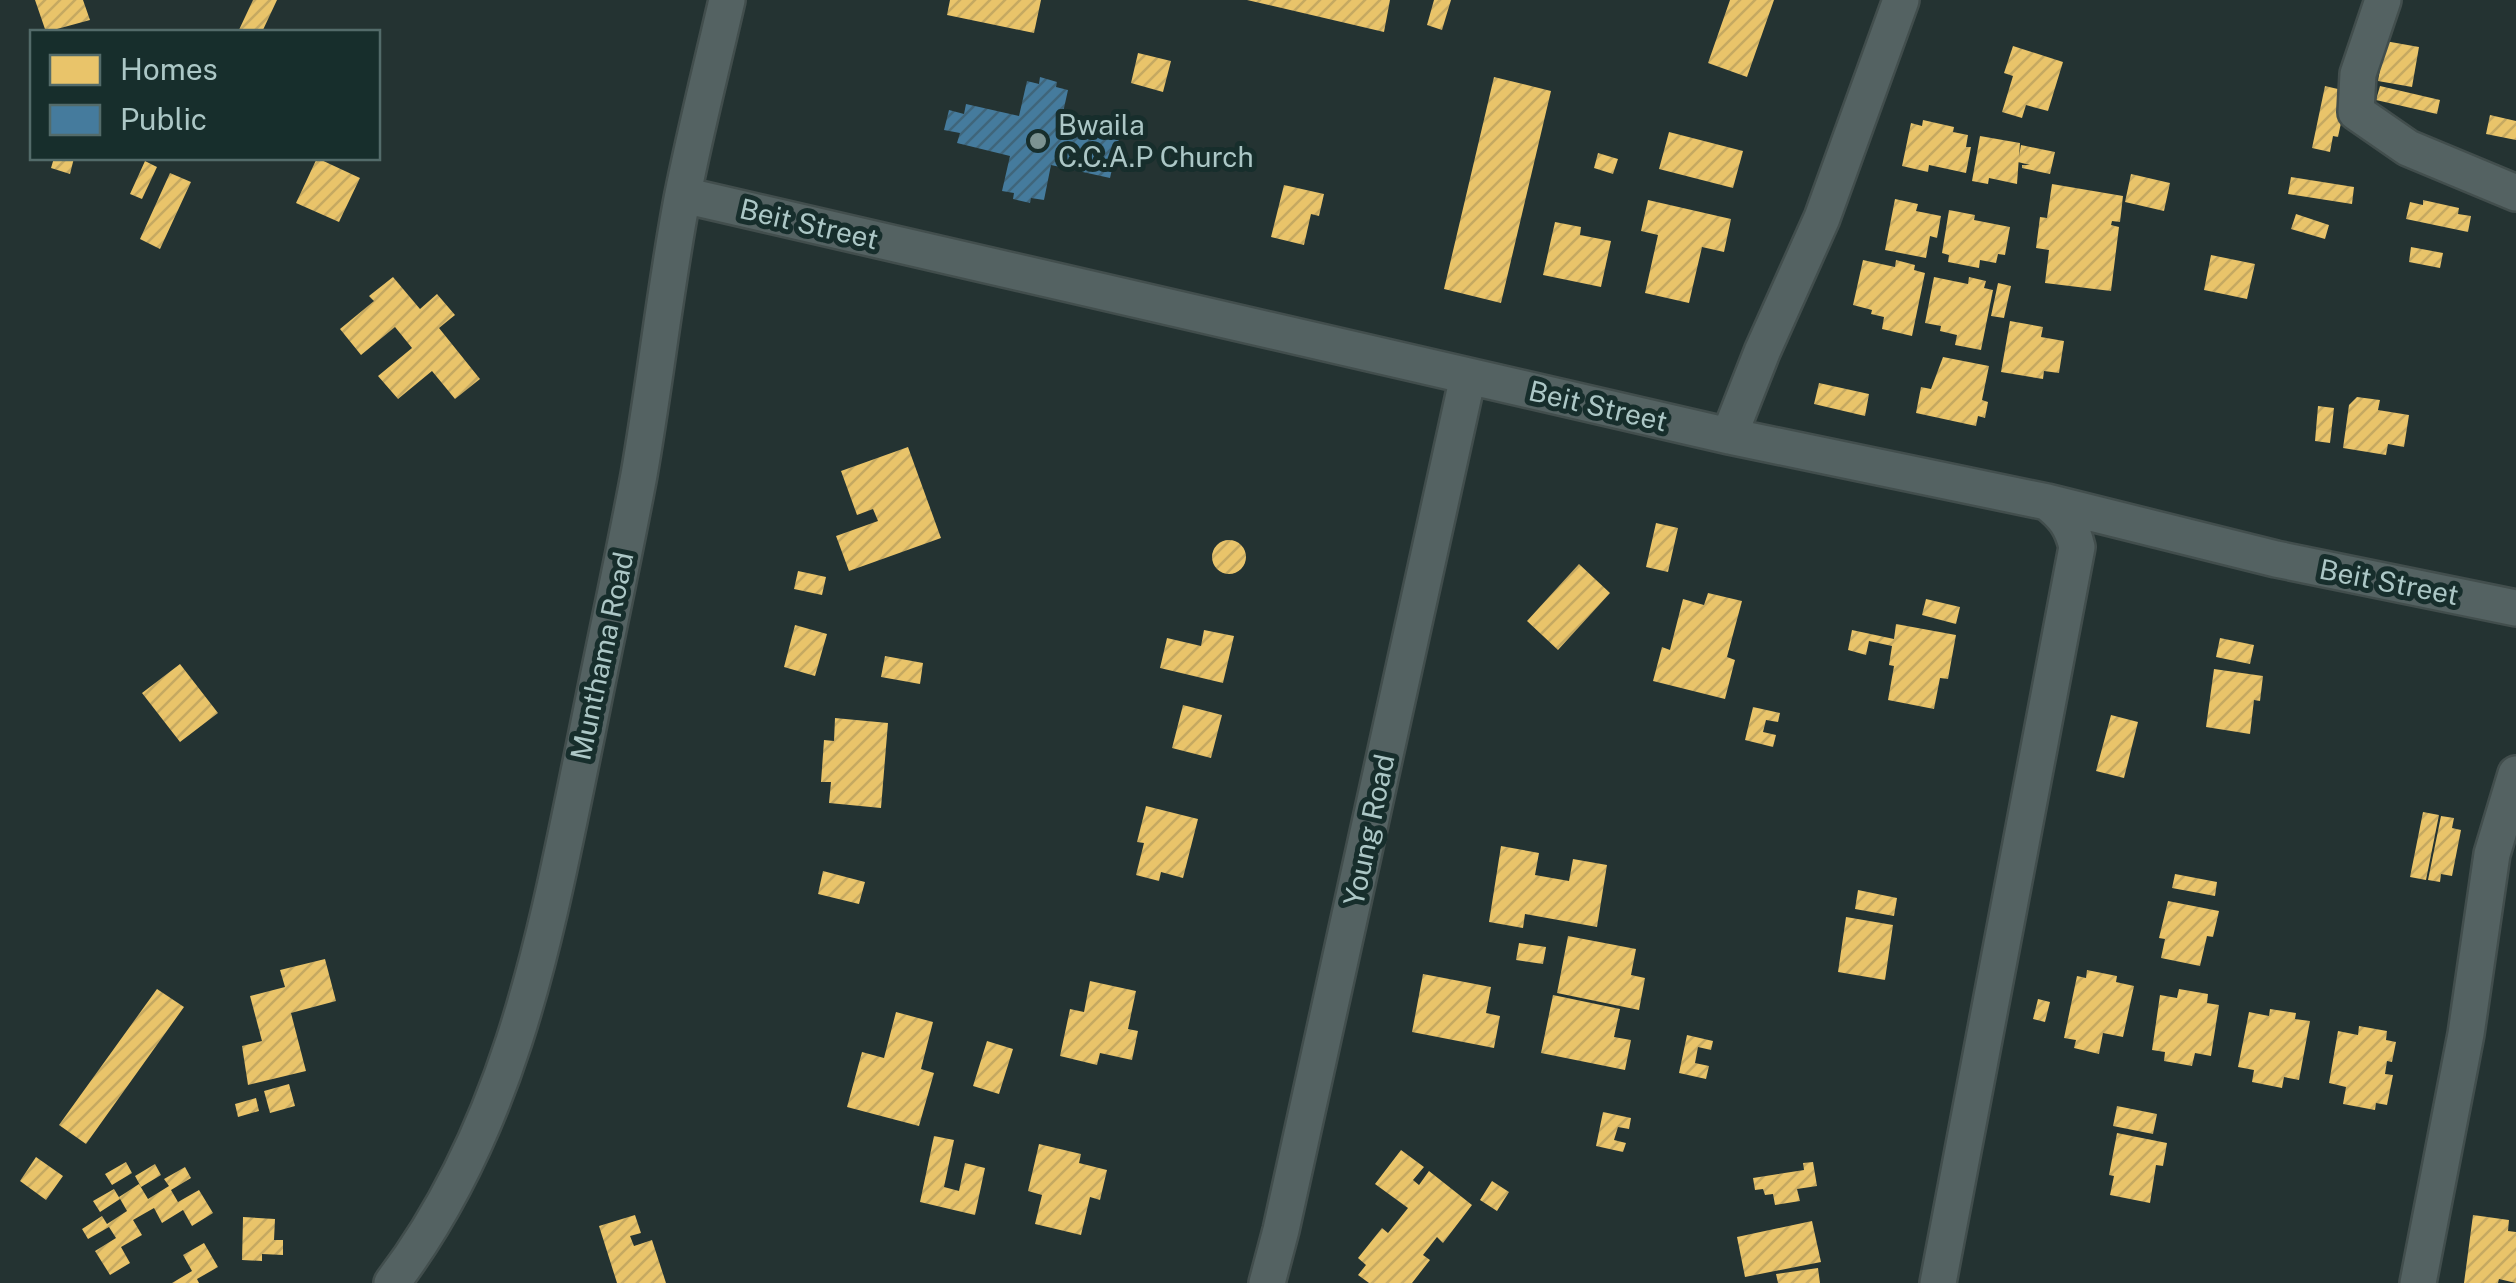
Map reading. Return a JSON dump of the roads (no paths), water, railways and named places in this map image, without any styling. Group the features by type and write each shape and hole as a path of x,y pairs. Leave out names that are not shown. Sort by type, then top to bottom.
{"street":[{"name":"Munthama Road","path":"392,1283 442,1205 478,1136 507,1069 529,999 639,474 683,195 728,0"},
{"path":"1729,436 1822,218 1901,0"},
{"path":"2383,0 2358,74 2356,112 2408,148 2516,193"},
{"name":"Beit Street","path":"683,195 1729,436 2046,502 2276,559 2516,608"},
{"name":"Young Road","path":"1267,1283 1282,1230 1468,376"},
{"path":"1938,1283 2078,547 2074,530 2046,502"},
{"path":"2418,1283 2466,1034 2492,854 2516,774"}],"place":[{"name":"Bwaila C.C.A.P Church","path":"1038,141"}]}
